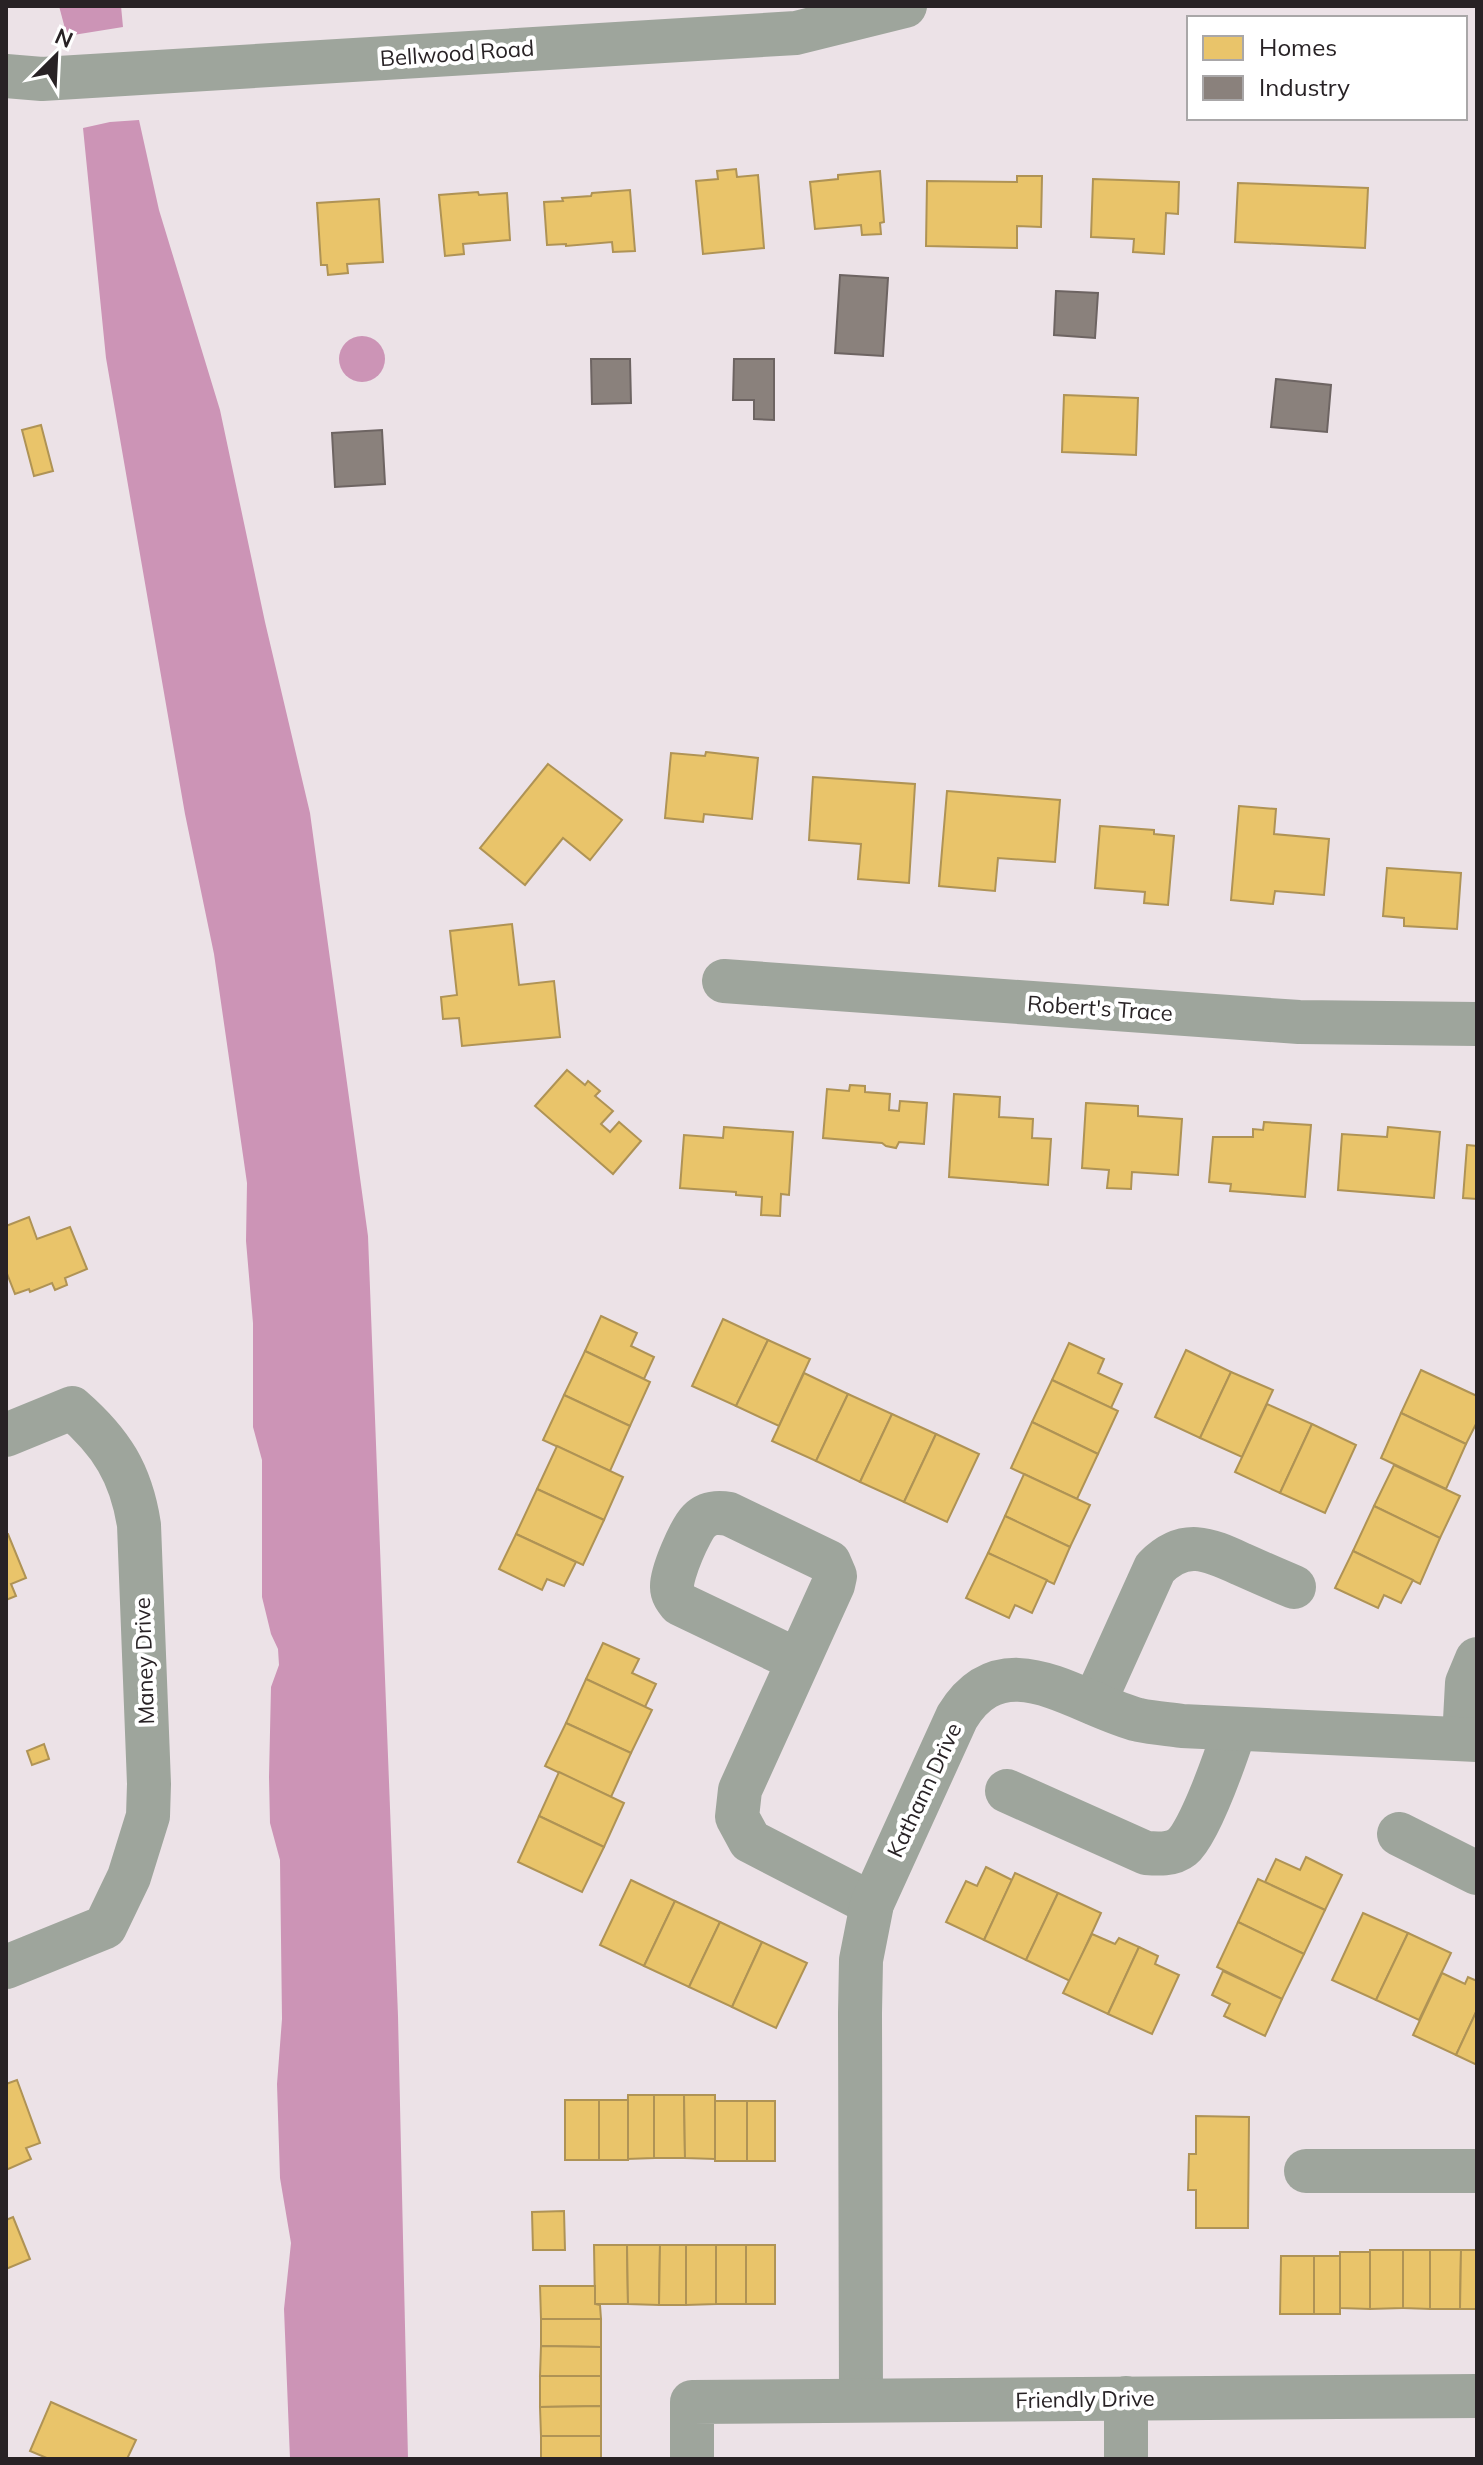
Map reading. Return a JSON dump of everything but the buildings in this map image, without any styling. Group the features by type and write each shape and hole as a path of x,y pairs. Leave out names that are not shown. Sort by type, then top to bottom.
{"street":[{"name":"Bellwood Road","path":"6,76 42,79 796,33 905,6"},
{"name":"Robert's Trace","path":"724,981 1299,1022 1477,1024"},
{"name":"Maney Drive","path":"6,1435 72,1408 96,1430 118,1460 135,1496 139,1525 149,1784 148,1816 129,1877 105,1927 6,1967"},
{"path":"1094,1703 1155,1568 1166,1557 1177,1551 1202,1549 1294,1587"},
{"path":"1470,1740 1467,1683 1477,1659"},
{"path":"797,1660 740,1790 737,1817 750,1841 872,1904"},
{"name":"Kathann Drive","path":"861,2400 861,1960 872,1904 957,1717 968,1700 997,1681 1014,1678 1052,1686 1139,1719 1182,1726 1470,1740"},
{"path":"1007,1791 1146,1853 1172,1852 1183,1846 1195,1828 1222,1768 1235,1729"},
{"path":"1399,1834 1477,1873"},
{"path":"1306,2171 1477,2171"},
{"name":"Friendly Drive","path":"692,2459 692,2402 1477,2396"},
{"path":"1126,2398 1126,2459"}],"shaded area":[{"path":"59,6 121,6 123,27 67,36"},
{"path":"139,120 159,210 220,410 310,813 368,1236 398,2016 408,2459 290,2459 284,2309 291,2243 280,2178 277,2084 282,2019 280,1860 270,1823 269,1777 271,1687 279,1665 278,1649 262,1597 262,1460 253,1427 253,1323 246,1241 247,1183 214,954 185,814 106,358 83,128"},
{"path":"362,336 378,343 385,359 378,375 362,382 346,375 339,359 346,343"}]}
